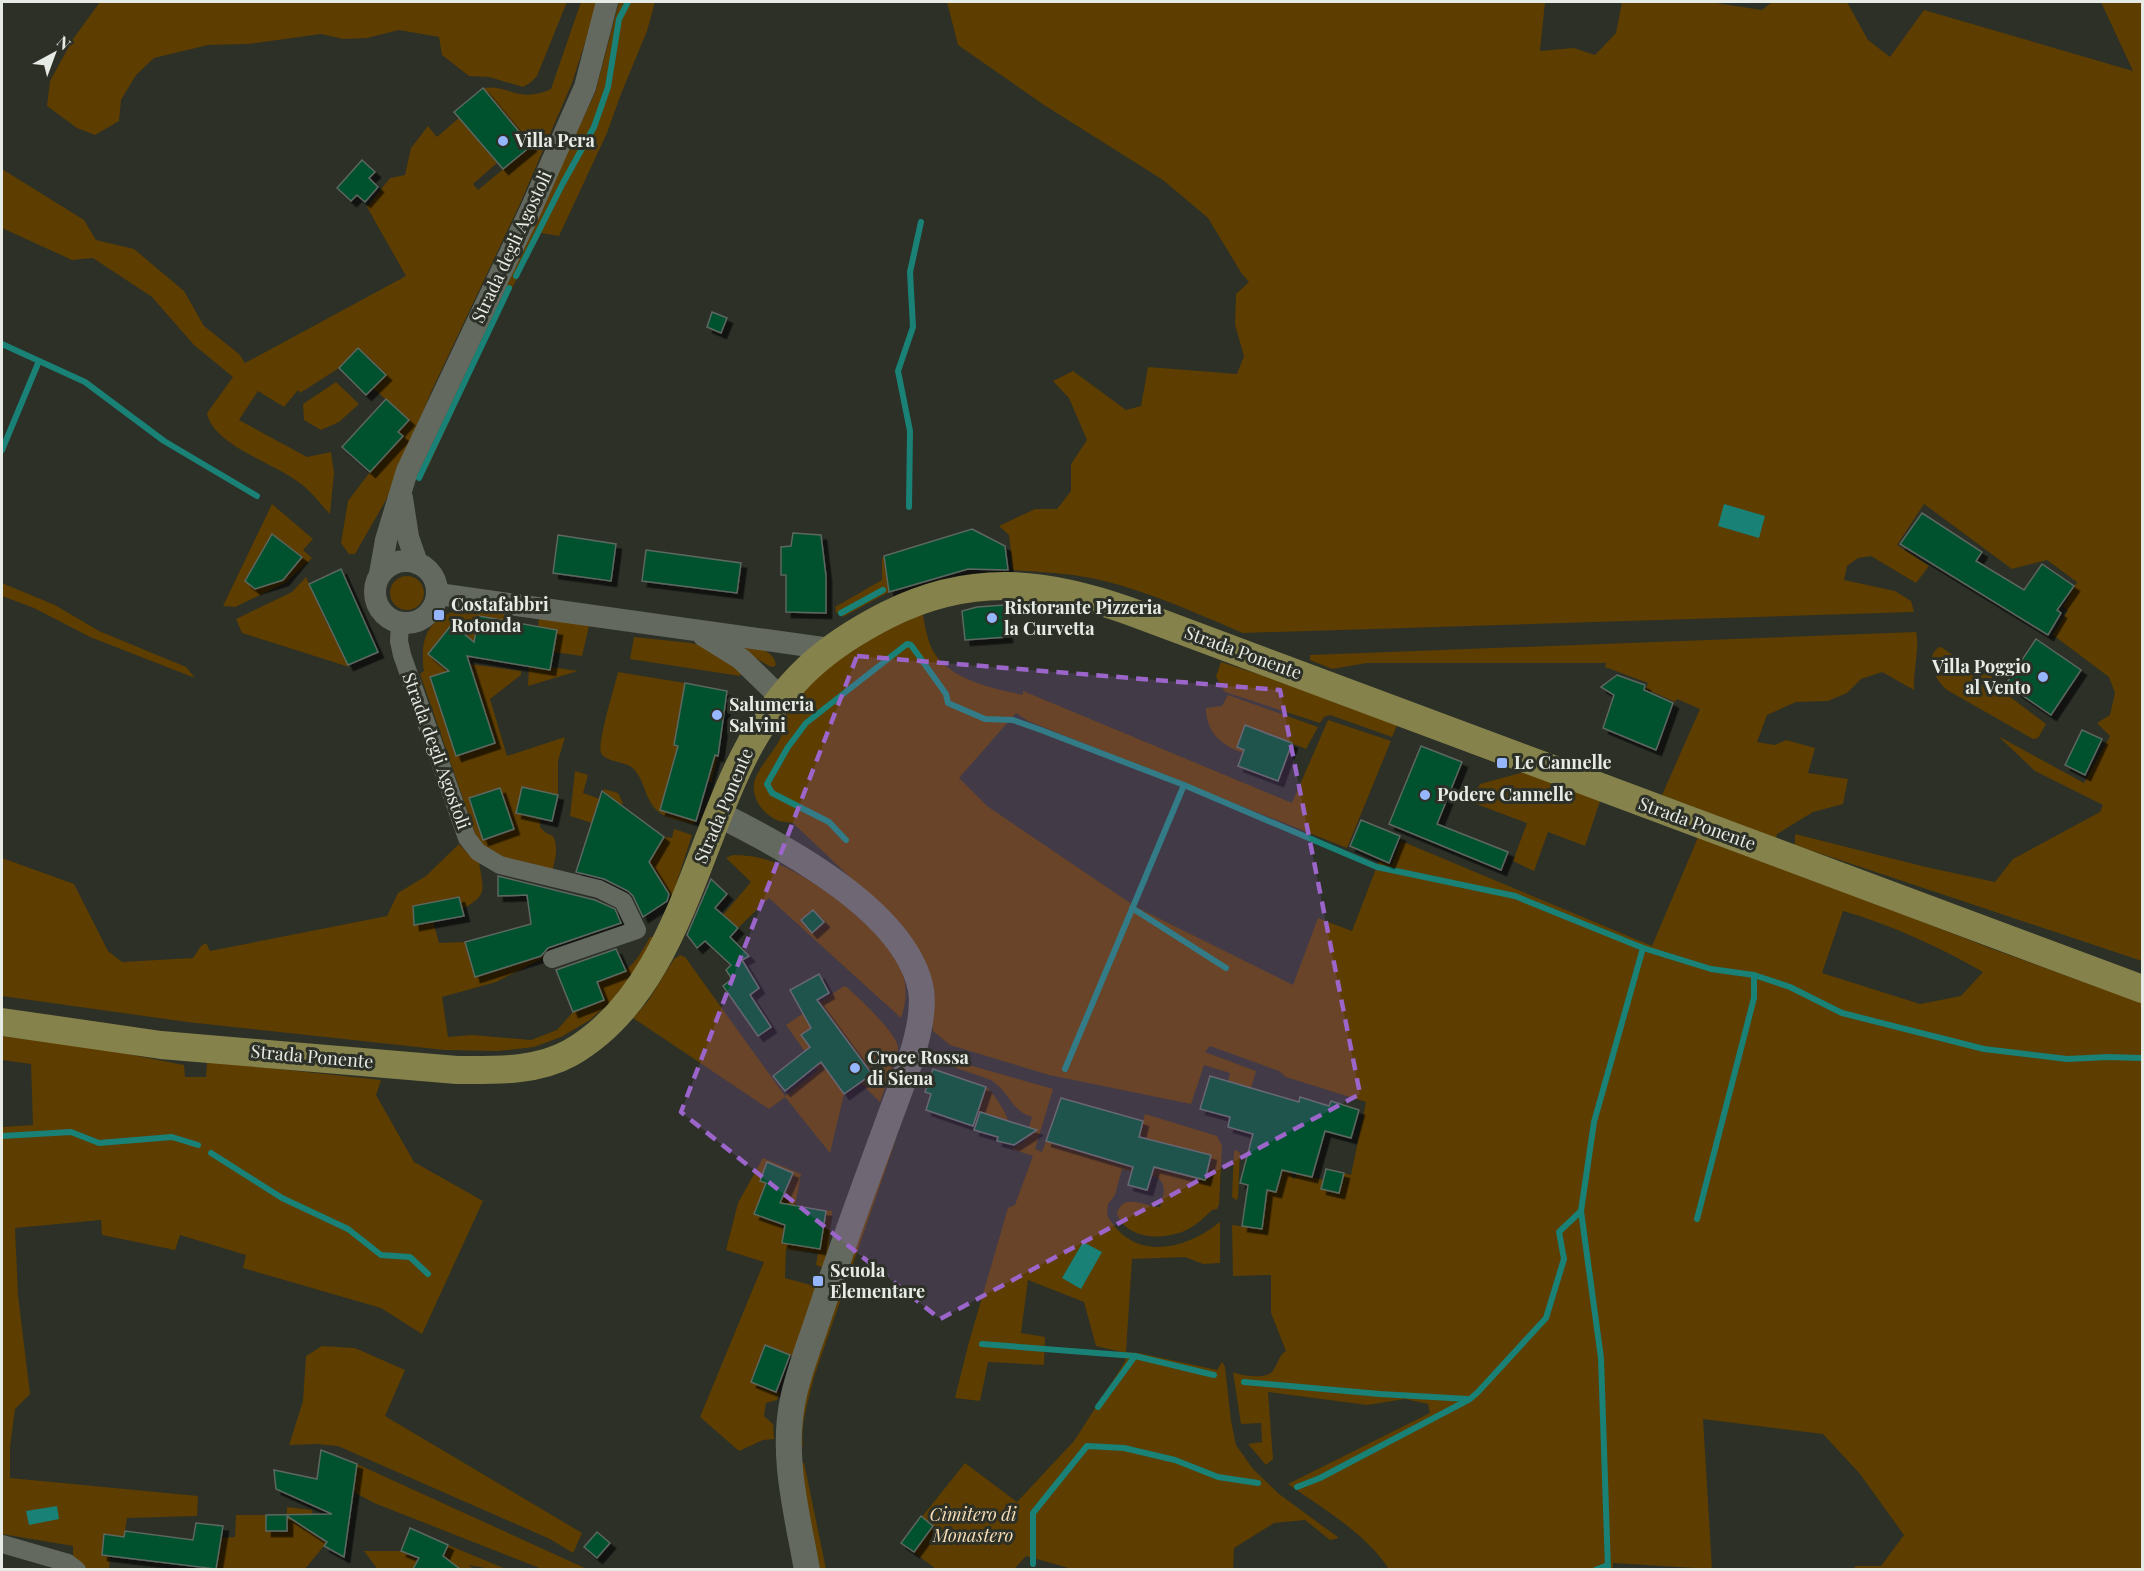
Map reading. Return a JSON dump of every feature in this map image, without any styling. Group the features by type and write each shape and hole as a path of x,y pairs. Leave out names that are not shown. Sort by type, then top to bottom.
{"main road":[{"name":"Strada Ponente","path":"2,1022 161,1045 457,1070 498,1071 533,1066 569,1054 597,1034 623,1010 638,991 672,928 718,814 751,744 781,698 807,668 857,630 902,608 924,599 952,592 999,586 1053,589 1140,615 2142,989"},
{"path":"718,814 809,863 834,880 895,937 911,963 921,988 923,1010 907,1070 833,1275 793,1399 787,1446 807,1569"}],"street":[{"name":"Strada degli Agostoli","path":"552,959 637,930 623,901 599,889 500,865 478,852 467,838 402,655 399,641 400,623 384,615 375,600 374,591 401,487 497,277 531,209 585,87 607,2"},
{"path":"401,487 408,537 417,563"},
{"path":"380,574 397,562 407,561 424,566 434,579 438,594 429,614 411,624 400,623"},
{"path":"438,594 830,649"},
{"path":"692,630 716,642 741,659 781,698"},
{"path":"2,1544 68,1563 77,1569"}],"highlighted area":[{"path":"857,656 1280,690 1360,1094 940,1319 681,1112"}],"green space":[{"path":"100,2 567,2 537,76 523,87 489,77 469,76 442,55 439,37 399,30 367,38 343,39 321,34 248,44 208,45 154,58 136,75 121,100 119,121 95,135 77,128 47,106 50,81 73,39"},
{"path":"581,2 598,2 572,83 519,206 432,390 386,500 355,554 349,554 341,543 348,501 402,436 398,432 409,420 373,388 386,375 358,348 339,368 300,393 298,390 284,407 258,391 239,420 307,457 331,452 334,473 330,514 301,484 233,444 212,425 207,413 233,377 194,345 152,297 93,258 72,260 2,228 2,169 84,220 96,240 134,249 184,291 204,326 239,354 245,363 406,276 367,207 390,178 405,175 411,148 428,126 437,137 459,118 497,163 473,184 478,190 531,146 483,88 530,95 551,89"},
{"path":"619,2 655,2 647,31 607,133 559,236 541,233 501,309 428,467 422,461 595,93"},
{"path":"947,2 1545,2 1540,51 1574,48 1595,55 1616,33 1622,2 1709,2 1762,10 1772,2 1847,2 1868,40 1890,57 1924,10 2133,71 2101,2 2142,2 2142,961 1795,845 1795,834 1995,882 2013,859 2100,812 2103,805 2035,771 1998,736 2084,783 2110,736 2097,723 2110,715 2115,693 2109,677 2053,635 2068,610 2063,607 2077,582 2047,560 2012,569 1924,504 1897,545 1929,566 1916,583 1871,556 1858,558 1847,566 1844,580 1895,591 1911,601 1914,612 1243,633 1168,602 1110,582 1072,575 1013,570 1009,535 999,526 1035,509 1057,509 1071,491 1071,464 1087,440 1069,398 1053,381 1073,371 1126,410 1141,406 1148,367 1237,374 1244,356 1235,325 1236,294 1249,282 1208,218 1163,180 1044,105 958,45"},
{"path":"336,382 359,404 339,422 321,430 304,420 303,404"},
{"path":"272,504 313,539 303,550 312,558 285,583 235,607 223,606"},
{"path":"884,556 889,592 843,617 836,612 835,607 882,580"},
{"path":"407,576 419,581 424,593 419,605 407,610 395,605 390,593 395,581"},
{"path":"306,577 349,667 242,633 236,619 292,592"},
{"path":"2,583 55,605 99,631 186,667 195,678 90,637 34,608 2,596"},
{"path":"921,606 931,647 947,667 959,675 998,689 1023,695 1023,691 1292,803 1328,720 1391,741 1347,848 1028,721 1016,713 959,778 987,806 1136,907 1293,985 1318,918 1352,931 1379,861 1392,865 1401,841 1652,946 1699,835 1995,950 2142,1001 2142,1569 1853,1569 1856,1566 1881,1566 1904,1535 1860,1474 1823,1434 1703,1419 1712,1569 1613,1563 1613,1570 1389,1569 1356,1533 1288,1484 1430,1413 1428,1404 1405,1399 1367,1405 1268,1392 1273,1459 1266,1465 1248,1444 1262,1442 1261,1423 1241,1424 1233,1372 1241,1375 1264,1376 1272,1372 1281,1355 1286,1351 1271,1313 1271,1275 1233,1276 1232,1225 1262,1229 1264,1215 1244,1212 1285,1157 1294,1180 1296,1173 1323,1180 1321,1189 1344,1173 1351,1175 1366,1102 1286,1077 1279,1071 1210,1046 1205,1052 1256,1071 1251,1088 1228,1082 1230,1073 1204,1065 1191,1104 1049,1075 950,1045 933,1031 928,972 871,897 793,823 779,821 767,814 755,797 756,777 779,741 790,706 835,658","holes":["1843,911 1915,937 1983,972 1961,996 1920,1004 1822,973"]},
{"path":"474,607 508,613 507,621 479,617 474,642 452,624 428,654 449,671 456,756 495,743 470,664 521,671 521,675 490,699 507,756 565,737 558,761 558,795 522,787 540,818 540,827 555,840 556,854 552,872 500,859 478,842 420,674 424,671 424,645 432,626 448,613","holes":["500,788 514,829 483,840 469,798"]},
{"path":"539,618 589,626 582,656 553,652 557,630 538,627"},
{"path":"1916,632 1914,690 1882,672 1861,679 1847,693 1828,701 1796,702 1767,715 1757,742 1775,745 1786,740 1815,748 1808,773 1848,779 1843,804 1813,812 1777,834 1776,838 1662,795 1700,709 1677,699 1675,702 1646,689 1648,683 1605,667 1606,663 1367,663 1332,669 1310,660 1310,655"},
{"path":"634,637 691,643 711,648 741,672 740,676 630,659"},
{"path":"730,643 764,650 774,659 776,665 769,666"},
{"path":"1939,647 1977,673 1991,675 1997,687 2046,724 2038,738 2033,739 1947,690 1933,669 1932,657"},
{"path":"1221,662 1334,699 1398,723 1392,737 1330,715 1324,717 1320,723 1225,692 1216,677"},
{"path":"529,667 550,670 551,667 578,671 528,686"},
{"path":"618,672 685,683 674,745 718,756 711,782 671,771 660,810 696,821 693,824 659,812 650,801 635,771 630,766 606,758 601,753 604,726"},
{"path":"1228,695 1318,727 1306,749 1245,725 1237,747 1244,750 1243,753 1222,742 1209,724 1206,708 1222,706"},
{"path":"575,771 588,775 583,793 600,799 604,789 618,793 623,803 605,827 570,816"},
{"path":"1528,771 1601,798 1585,846 1548,832 1534,871 1513,861 1527,823 1471,802 1480,784"},
{"path":"674,829 692,835 672,897 648,863 664,837 672,838"},
{"path":"459,844 479,862 482,890 477,900 462,909 459,897 413,906 433,921 439,943 465,942 475,977 551,954 496,982 442,997 448,1037 472,1035 531,1040 557,1030 573,1012 604,1000 597,982 630,967 650,937 654,937 639,965 613,999 590,1020 561,1037 534,1047 498,1051 445,1050 187,1022 2,996 2,858 74,884 108,951 122,962 193,958 201,946 206,943 210,951 387,916 398,893 426,876"},
{"path":"733,855 756,857 781,865 820,888 859,917 889,950 902,971 906,992 901,1018 769,898 738,928 723,915 751,882 726,858"},
{"path":"680,955 685,957 785,1096 818,1070 786,1025 841,988 845,986 851,991 891,1033 898,1047 880,1102 860,1082 828,1015 801,1035 844,1094 830,1153 785,1097 769,1109 633,1018 648,1001 674,959"},
{"path":"2,1036 107,1050 184,1065 185,1077 206,1077 207,1063 221,1063 381,1080 376,1095 414,1162 483,1201 422,1334 381,1308 243,1268 246,1255 180,1235 175,1250 102,1235 101,1220 15,1228 18,1295 30,1394 15,1409 10,1447 10,1478 198,1496 197,1516 127,1518 124,1537 104,1535 102,1555 110,1557 109,1569 87,1569 73,1559 73,1546 2,1534 2,1127 33,1125 31,1064 2,1060"},
{"name":"Cimitero di Monastero","path":"923,1052 1053,1089 1035,1149 1042,1152 1046,1141 1131,1166 1145,1114 1217,1136 1222,1146 1219,1205 1217,1209 1212,1210 1182,1232 1164,1236 1145,1235 1136,1233 1122,1222 1117,1214 1124,1203 1134,1202 1160,1207 1164,1191 1163,1184 1157,1177 1122,1169 1115,1195 1108,1204 1107,1215 1118,1230 1131,1240 1145,1246 1175,1245 1191,1240 1220,1222 1220,1263 1203,1264 1185,1257 1132,1259 1126,1352 1217,1370 1222,1362 1225,1367 1236,1445 1253,1469 1279,1494 1339,1538 1330,1540 1305,1520 1274,1523 1234,1548 1233,1570 1072,1569 1026,1556 1015,1568 1017,1569 936,1569 901,1543 965,1463 1017,1502 1074,1441 1125,1362 1126,1353 1096,1346 1084,1302 1028,1280 1021,1333 1045,1337 1044,1365 988,1362 980,1401 955,1398 1008,1208 1015,1205 1033,1156 1012,1149 1025,1141 1032,1117 1019,1110 991,1080 922,1056"},
{"path":"986,1087 999,1103 1008,1121 977,1113"},
{"path":"902,1112 894,1145 814,1377 804,1421 803,1447 800,1443 800,1421 807,1386"},
{"path":"1236,1150 1240,1153 1238,1198 1236,1200 1232,1197 1234,1152"},
{"path":"763,1158 801,1174 795,1206 832,1211 824,1268 816,1265 818,1253 786,1249 785,1278 814,1286 818,1274 821,1275 793,1356 765,1345 751,1381 780,1393 777,1400 766,1403 764,1416 773,1424 774,1439 763,1440 739,1451 700,1417 764,1262 726,1250 738,1203"},
{"path":"322,1346 355,1348 405,1370 385,1416 582,1533 573,1553 550,1539 338,1446 289,1445 303,1401 306,1356"},
{"path":"804,1463 826,1569 818,1569 799,1464"},
{"path":"357,1464 587,1569 542,1569 374,1503 352,1491"},
{"path":"287,1507 312,1510 315,1535 327,1542 305,1569 216,1570 221,1538 235,1537 236,1515 266,1515 266,1531 286,1531"},
{"path":"448,1545 506,1569 468,1565 474,1569 460,1569 453,1564 442,1565 436,1569 375,1569 376,1567 364,1551 401,1551 424,1559 445,1552"}],"water":[{"path":"1724,504 1765,516 1759,538 1718,526"},
{"path":"1083,1242 1102,1252 1081,1289 1062,1278"},
{"path":"57,1506 59,1519 29,1525 26,1511"}],"building":[{"name":"Villa Pera","path":"483,88 531,146 503,169 454,112"},
{"path":"362,160 375,172 369,178 378,187 365,202 357,195 351,201 337,188"},
{"path":"712,312 727,318 721,333 707,327"},
{"path":"358,348 386,375 366,395 339,368"},
{"path":"386,399 409,420 398,432 403,436 370,472 342,447"},
{"path":"1922,513 1982,552 1976,561 2024,590 2042,564 2074,586 2057,610 2061,613 2048,635 1900,544"},
{"path":"972,529 1005,546 1008,570 968,569 889,592 884,556"},
{"path":"793,533 821,535 826,576 826,613 786,612 786,575 781,575 781,547 791,546"},
{"path":"272,534 302,557 283,580 255,589 245,581"},
{"path":"558,535 616,544 611,581 553,573"},
{"path":"646,550 741,563 737,593 642,581"},
{"path":"341,569 378,652 348,665 309,584"},
{"name":"Ristorante Pizzeria la Curvetta","path":"1004,605 1007,637 965,640 962,611 977,607"},
{"path":"479,616 557,630 550,670 467,656 495,743 456,756 430,677 449,671 428,654 452,624 474,642"},
{"name":"Villa Poggio al Vento","path":"2036,639 2081,670 2051,715 2006,684"},
{"path":"1617,675 1645,685 1644,690 1673,703 1656,750 1603,728 1614,695 1601,687"},
{"path":"685,683 727,691 718,756 715,755 696,821 660,810 678,746 674,745"},
{"path":"1245,725 1292,743 1278,781 1238,766 1244,750 1237,747"},
{"path":"2082,730 2102,739 2085,775 2065,765"},
{"name":"Podere Cannelle","path":"1421,746 1462,762 1437,824 1508,852 1501,870 1389,824"},
{"path":"522,787 558,795 552,821 516,813"},
{"path":"500,788 514,829 483,840 469,798"},
{"path":"602,791 664,837 649,862 669,894 667,901 643,917 633,896 628,891 604,879 576,872"},
{"path":"1361,820 1400,836 1389,863 1350,846"},
{"path":"498,876 595,900 615,909 621,923 548,948 541,956 475,977 465,942 531,924 527,895 498,896"},
{"path":"711,879 727,894 715,908 738,928 730,937 749,956 742,960 759,988 750,995 771,1027 758,1036 723,986 732,979 726,970 731,965 705,941 697,948 687,935"},
{"path":"459,897 464,916 414,925 413,906"},
{"path":"813,910 824,922 812,933 801,920"},
{"path":"616,949 626,971 597,982 604,1000 573,1012 556,970"},
{"path":"819,974 829,993 817,1000 872,1074 844,1094 821,1062 785,1091 773,1076 810,1047 801,1035 811,1028 790,990"},
{"path":"933,1069 986,1087 973,1126 926,1110 931,1094 925,1092"},
{"path":"1210,1076 1299,1102 1300,1097 1329,1106 1331,1101 1359,1110 1351,1138 1325,1131 1312,1177 1282,1170 1276,1192 1267,1190 1262,1229 1242,1226 1248,1185 1240,1183 1253,1134 1228,1127 1230,1117 1200,1109"},
{"path":"1061,1098 1143,1121 1139,1137 1211,1155 1205,1180 1154,1167 1147,1190 1128,1185 1133,1167 1046,1141"},
{"path":"980,1112 1037,1130 1014,1145 997,1141 998,1137 974,1130"},
{"path":"767,1162 793,1173 780,1203 826,1211 820,1249 782,1243 785,1225 754,1214 766,1183 760,1181"},
{"path":"1326,1169 1344,1173 1339,1193 1321,1189"},
{"path":"765,1345 790,1355 776,1392 751,1382"},
{"path":"321,1450 357,1464 344,1557 324,1546 327,1542 287,1516 287,1531 266,1531 266,1515 332,1514 276,1489 274,1470 317,1479"},
{"path":"921,1516 933,1526 914,1552 901,1543"},
{"path":"196,1523 223,1526 216,1569 102,1555 104,1534 124,1537 125,1531 193,1540"},
{"path":"410,1528 448,1545 443,1556 460,1569 413,1569 419,1558 401,1551"},
{"path":"597,1532 610,1543 597,1558 584,1547"}],"waterway":[{"path":"516,276 594,127 608,87 619,19 628,2"},
{"path":"909,507 910,431 898,371 913,327 910,272 921,222"},
{"path":"419,478 509,288"},
{"path":"2,344 85,382 164,441 257,496"},
{"path":"2,450 39,361"},
{"path":"841,613 883,590"},
{"path":"846,840 829,822 772,793 767,784 788,747 806,723 907,644 911,645 946,694 948,703 985,719 1013,720 1041,730 1184,785 1377,867 1515,896 1643,948 1711,969 1754,975 1790,987 1842,1013 1984,1049 2067,1059 2142,1058"},
{"path":"1065,1069 1184,785"},
{"path":"1132,908 1226,968"},
{"path":"1608,1570 1601,1358 1581,1211 1594,1122 1643,948"},
{"path":"1697,1219 1754,998 1754,975"},
{"path":"2,1136 71,1132 99,1143 172,1137 198,1145"},
{"path":"211,1153 282,1198 348,1229 381,1255 410,1257 428,1274"},
{"path":"1297,1487 1320,1478 1470,1399 1478,1392 1546,1318 1564,1259 1559,1232 1581,1211"},
{"path":"982,1344 1135,1356 1214,1375"},
{"path":"1098,1407 1135,1356"},
{"path":"1244,1382 1468,1399"},
{"path":"1033,1564 1033,1513 1087,1446 1124,1448 1175,1460 1218,1477 1258,1483"},
{"path":"1595,1570 1608,1565"}],"place":[{"name":"Villa Pera","path":"503,141"},
{"name":"Costafabbri Rotonda","path":"439,615"},
{"name":"Ristorante Pizzeria la Curvetta","path":"992,618"},
{"name":"Villa Poggio al Vento","path":"2043,677"},
{"name":"Salumeria Salvini","path":"717,715"},
{"name":"Le Cannelle","path":"1502,763"},
{"name":"Podere Cannelle","path":"1425,795"},
{"name":"Croce Rossa di Siena","path":"855,1068"},
{"name":"Scuola Elementare","path":"818,1281"}]}
